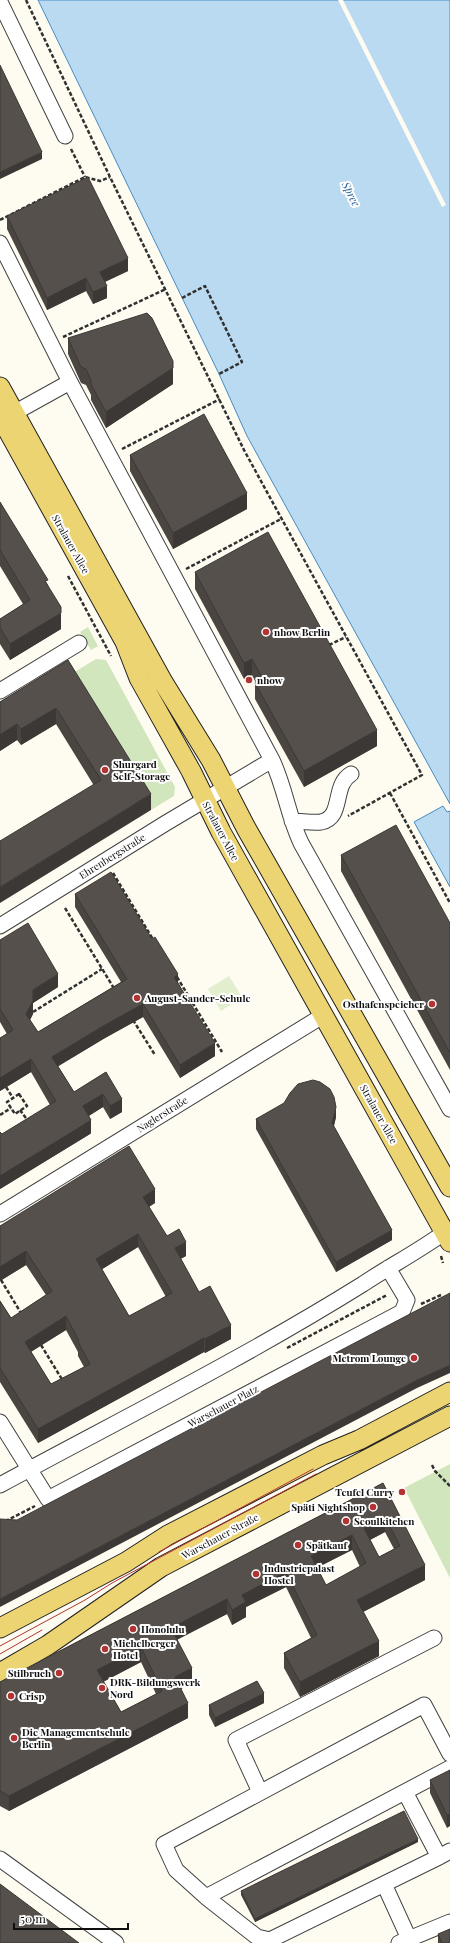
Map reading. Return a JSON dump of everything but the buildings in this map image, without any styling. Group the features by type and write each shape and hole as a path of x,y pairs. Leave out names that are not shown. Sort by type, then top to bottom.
{"main road":[{"name":"Stralauer Allee","path":"0,387 7,414 125,642 140,678 189,767 205,800 448,1237"},
{"name":"Stralauer Allee","path":"7,414 163,682 211,760 283,893 450,1187"},
{"path":"0,1628 126,1562 168,1535 323,1455 359,1440 450,1392"},
{"name":"Warschauer Straße","path":"0,1673 36,1653 161,1567 450,1416"}],"street":[{"path":"0,2 65,136"},
{"path":"0,243 50,344 272,760 279,775 300,843 450,1109"},
{"path":"7,414 70,382"},
{"path":"0,692 79,643"},
{"name":"Ehrenbergstraße","path":"0,926 272,760"},
{"path":"292,821 320,822 327,820 332,816 336,808 341,784 345,778 351,774"},
{"name":"Naglerstraße","path":"0,1214 324,1015"},
{"path":"0,1485 308,1318 388,1268 425,1247 448,1237"},
{"name":"Warschauer Platz","path":"48,1499 402,1312 406,1300 388,1268"},
{"path":"0,1422 48,1499"},
{"path":"323,1455 334,1476"},
{"path":"260,1792 236,1740 434,1638"},
{"path":"405,1792 444,1854 270,1940 257,1937 206,1897 176,1870 164,1844 424,1705 446,1737 450,1754"},
{"path":"206,1897 450,1768"},
{"path":"0,1859 116,1943"},
{"path":"384,1884 407,1942 450,1922"}],"path":[{"path":"26,0 110,177 244,450 422,775 390,793 450,903"},
{"path":"65,136 85,177"},
{"path":"0,220 85,177 100,181 110,177"},
{"path":"182,298 205,286 242,362 219,374"},
{"path":"50,344 166,290"},
{"path":"110,455 220,399"},
{"path":"174,575 281,518"},
{"path":"94,634 99,630"},
{"path":"330,646 346,637"},
{"path":"106,860 158,947"},
{"path":"65,908 118,996"},
{"path":"33,1012 102,969"},
{"path":"174,973 222,1052"},
{"path":"130,1016 155,1055"},
{"path":"6,1087 13,1098"},
{"path":"19,1094 27,1106 15,1114 11,1108 7,1102 19,1094"},
{"path":"0,1115 11,1108"},
{"path":"20,1110 28,1122"},
{"path":"1,1280 23,1316"},
{"path":"41,1345 64,1383"},
{"path":"432,1465 435,1471 450,1486"},
{"path":"0,1524 48,1499"}],"green space":[{"path":"88,627 98,646 91,650 80,632"},
{"path":"96,659 106,660 175,787 174,796 151,810 68,676"},
{"path":"229,976 242,997 221,1011 208,989"},
{"path":"450,1464 450,1578 404,1488"}],"water":[{"name":"Spree","path":"38,0 450,0 450,804 247,436 219,374"},
{"path":"443,806 447,812 450,811 450,887 414,822"}],"pier":[{"path":"338,0 343,0 446,205 442,207"}],"tram line":[{"path":"159,1552 313,1469"},
{"path":"0,1646 85,1600 112,1583 316,1474"},
{"path":"0,1654 42,1630"}],"place":[{"name":"nhow Berlin","path":"266,632"},
{"name":"nhow","path":"249,680"},
{"name":"Shurgard Self-Storage","path":"105,770"},
{"name":"August-Sander-Schule","path":"137,998"},
{"name":"Osthafenspeicher","path":"432,1004"},
{"name":"Metrom Lounge","path":"414,1358"},
{"name":"Teufel Curry","path":"402,1492"},
{"name":"Späti Nightshop","path":"373,1507"},
{"name":"Seoulkitchen","path":"346,1521"},
{"name":"Spätkauf","path":"298,1545"},
{"name":"Industriepalast Hostel","path":"256,1574"},
{"name":"Honolulu","path":"133,1629"},
{"name":"Michelberger Hotel","path":"105,1649"},
{"name":"Stilbruch","path":"59,1673"},
{"name":"DRK-Bildungswerk Nord","path":"102,1688"},
{"name":"Crisp","path":"11,1696"},
{"name":"Die Managementschule Berlin","path":"14,1738"}]}
